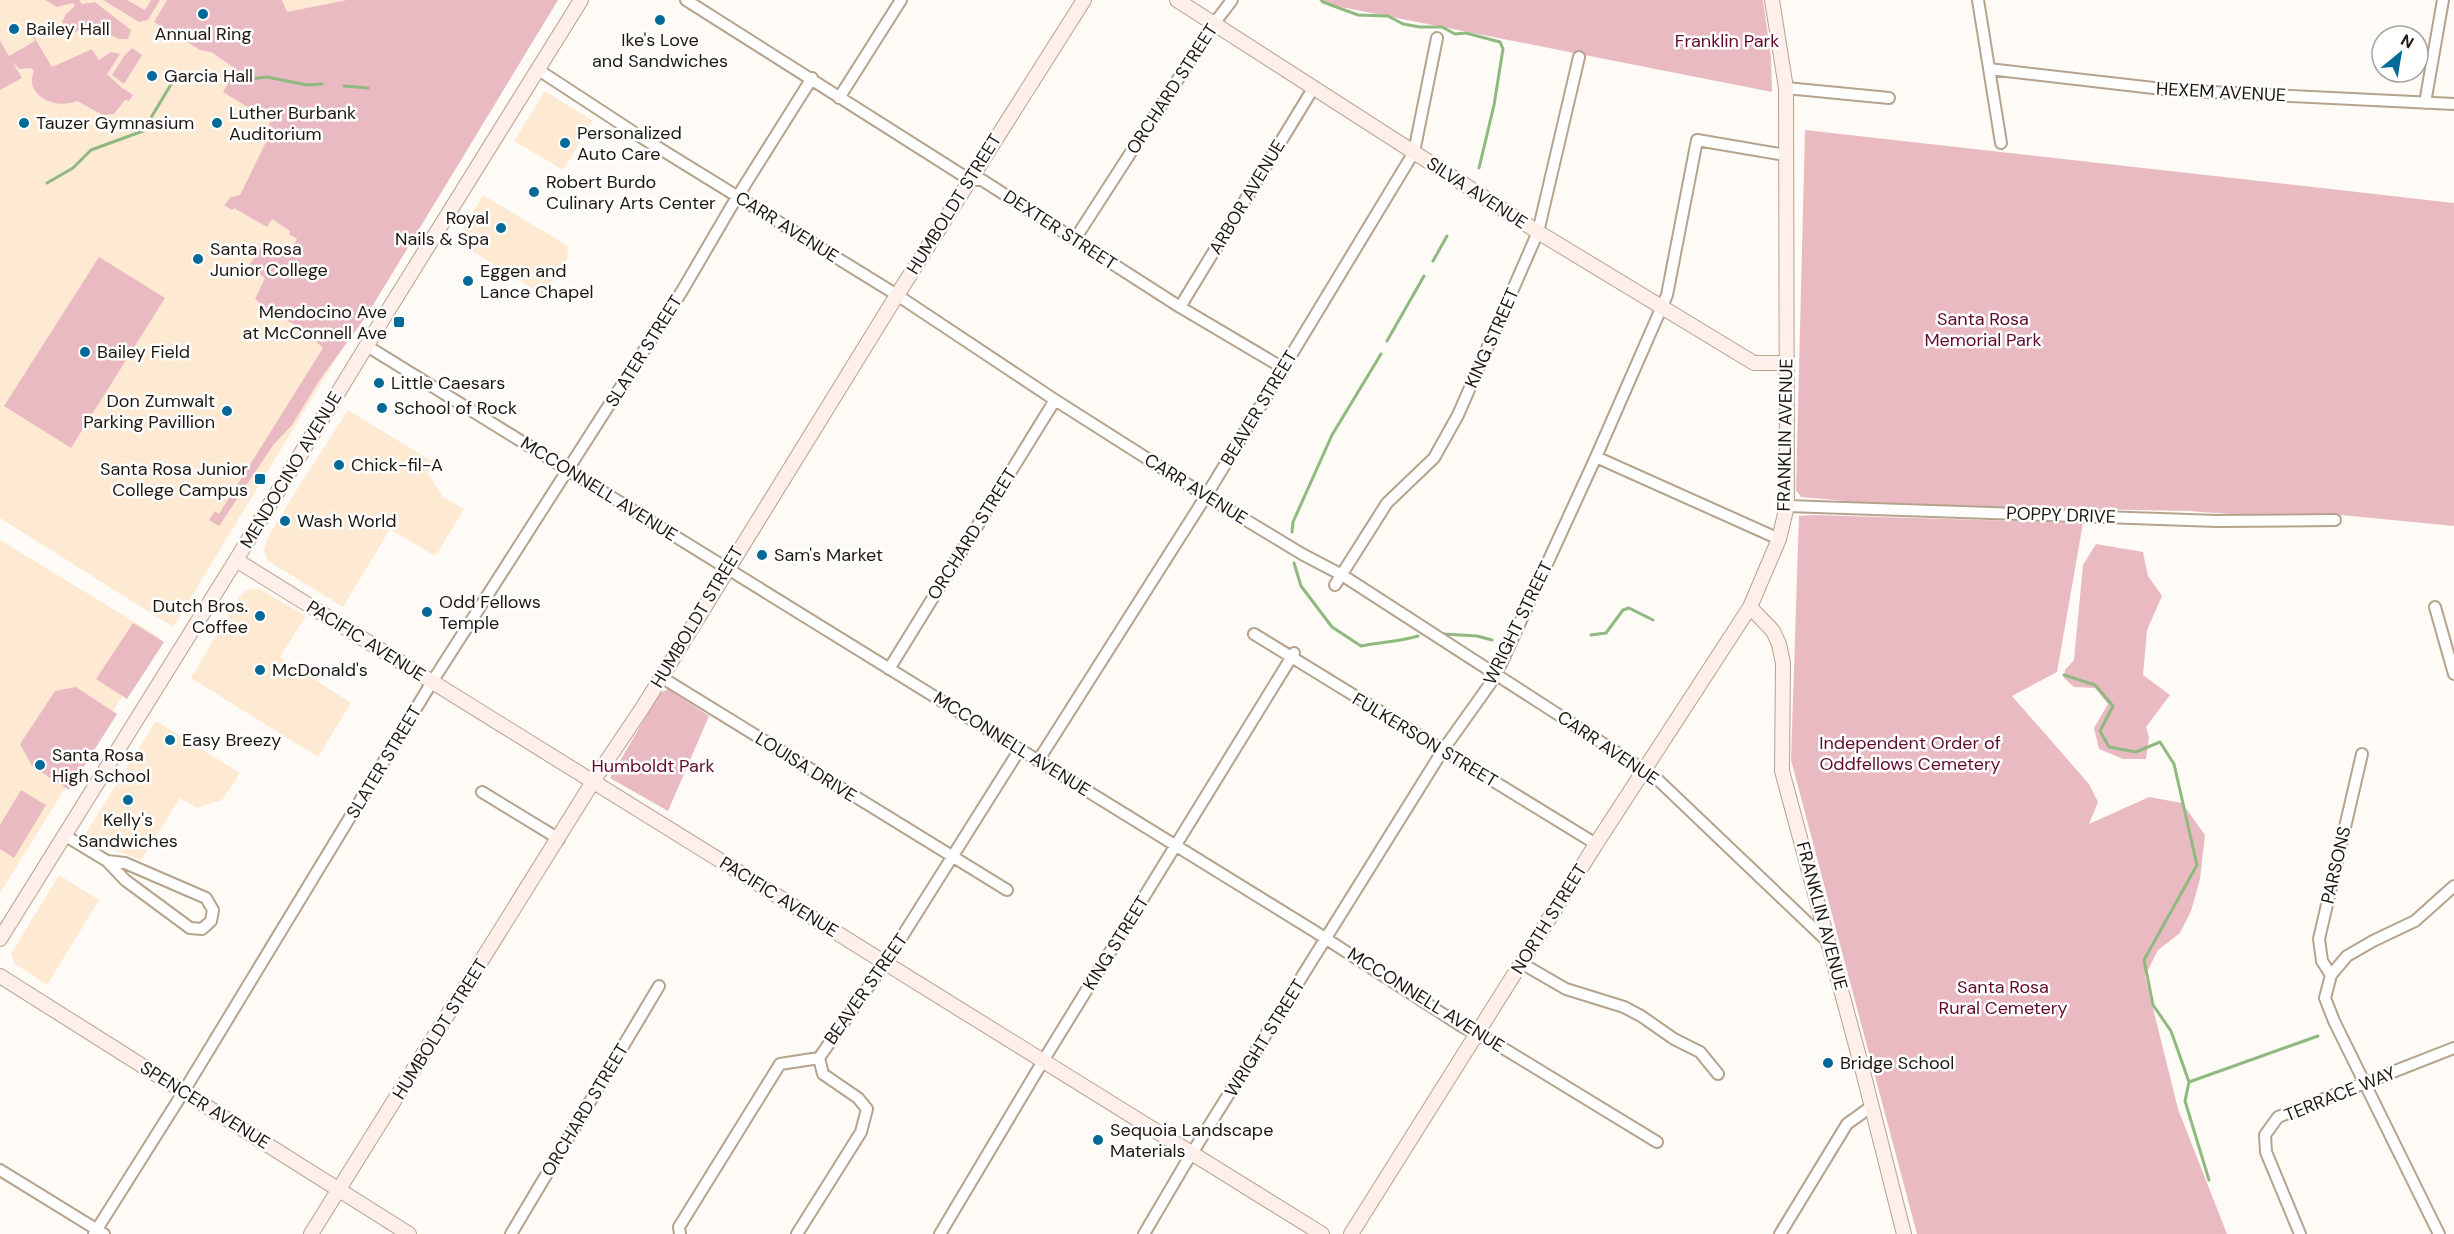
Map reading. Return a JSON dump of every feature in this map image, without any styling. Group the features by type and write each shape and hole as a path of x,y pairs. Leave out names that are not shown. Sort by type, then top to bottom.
{"street":[{"name":"MENDOCINO AVENUE","path":"0,939 581,0"},
{"name":"DEXTER STREET","path":"686,0 970,180 982,180 1180,307 1283,368"},
{"path":"839,98 901,0"},
{"name":"HUMBOLDT STREET","path":"311,1234 594,780 661,677 897,295 1084,0"},
{"name":"SILVA AVENUE","path":"1177,0 1538,232 1754,363 1786,363"},
{"name":"ORCHARD STREET","path":"1076,239 1213,25 1232,0"},
{"name":"FRANKLIN AVENUE","path":"1772,0 1786,88 1787,506 1779,539 1750,607 1773,631 1779,644 1783,663 1782,771 1829,942 1904,1234"},
{"path":"1978,0 2001,143"},
{"path":"2426,103 2443,0"},
{"name":"BEAVER STREET","path":"1038,760 1206,496 1414,152 1437,38"},
{"name":"KING STREET","path":"1335,585 1387,503 1434,458 1458,415 1538,232 1579,57"},
{"name":"CARR AVENUE","path":"537,69 641,137 897,295 1055,400 1206,496 1302,554 1342,575 1656,778 1829,942"},
{"name":"HEXEM AVENUE","path":"1989,69 2171,90 2454,104"},
{"name":"SLATER STREET","path":"98,1232 432,682 682,291 812,78"},
{"name":"ARBOR AVENUE","path":"1180,307 1314,87"},
{"path":"1786,88 1889,98"},
{"name":"WRIGHT STREET","path":"1144,1234 1443,750 1495,674 1596,457 1667,295 1697,140 1785,155"},
{"name":"MCCONNELL AVENUE","path":"367,346 1327,939 1463,1027 1657,1142"},
{"name":"ORCHARD STREET","path":"889,669 1055,400"},
{"path":"1596,457 1779,539"},
{"name":"POPPY DRIVE","path":"1787,506 2217,521 2335,520"},
{"name":"PACIFIC AVENUE","path":"236,560 594,780 885,964 1322,1234"},
{"name":"NORTH STREET","path":"1352,1234 1596,844 1750,607"},
{"path":"2435,607 2454,674"},
{"name":"FULKERSON STREET","path":"1254,634 1293,655 1596,844"},
{"name":"KING STREET","path":"940,1234 1043,1061 1293,655"},
{"name":"LOUISA DRIVE","path":"661,677 1006,890"},
{"name":"BEAVER STREET","path":"680,1234 679,1227 780,1064 819,1058 885,964 1020,749"},
{"name":"PARSONS","path":"2331,975 2322,961 2319,939 2362,754"},
{"path":"482,792 559,839"},
{"path":"64,835 107,861 125,880 190,928 202,929 211,921 213,910 206,898 125,863 107,861"},
{"path":"2439,1234 2334,1021 2325,998 2331,975 2348,956 2415,921 2454,886"},
{"path":"1521,963 1566,990 1624,1007 1641,1016 1674,1039 1700,1052 1718,1074"},
{"name":"SPENCER AVENUE","path":"0,976 409,1234"},
{"name":"ORCHARD STREET","path":"511,1234 659,986"},
{"name":"TERRACE WAY","path":"2300,1234 2265,1152 2265,1136 2278,1117 2454,1048"},
{"path":"797,1234 866,1121 867,1109 858,1098 823,1074 819,1058"},
{"path":"1780,1234 1847,1124 1872,1106"},
{"path":"0,1170 98,1232"}],"shaded area":[{"name":"Santa Rosa Junior College","path":"0,0 554,0 173,627 0,518"},
{"path":"545,91 593,121 563,170 514,141"},
{"path":"483,195 568,246 567,259 543,295 456,241"},
{"path":"348,410 433,462 427,472 443,497 464,509 437,554 433,555 390,529 343,607 268,561 264,550 268,537"},
{"name":"Santa Rosa High School","path":"0,540 159,637 0,893"},
{"path":"260,589 306,616 280,657 351,703 318,757 191,678 238,598 247,590"},
{"path":"156,721 240,773 222,800 197,808 180,798 141,860 90,841 86,833"},
{"path":"59,875 99,900 47,985 14,963 11,954"}],"green space":[{"path":"45,0 79,0 82,4 95,2 131,30 128,39 119,39 90,25 69,35 62,22 66,14 75,6 73,3 57,7"},
{"path":"103,0 127,0 145,10 151,0 160,0 148,20 139,22"},
{"path":"167,0 282,0 287,12 347,0 558,0 367,315 319,381 292,425 274,444 219,526 209,520 215,511 219,514 323,348 300,327 270,313 255,299 265,278 248,267 264,243 278,252 283,245 290,250 297,239 289,234 290,231 272,219 267,227 234,208 232,210 224,205 231,197 240,195 266,142 270,121 223,92 236,69 211,52 200,50 154,22"},
{"name":"Franklin Park","path":"1323,0 1763,0 1771,58 1772,92 1321,3"},
{"path":"21,15 52,67 92,49 99,60 111,52 120,54 107,74 133,95 129,101 125,100 114,114 103,115 77,101 60,104 52,102 37,94 33,88 34,71 31,68 19,69 12,61 22,78 0,90 0,41 9,56 35,41"},
{"path":"132,48 142,55 124,84 112,75"},
{"name":"Santa Rosa Memorial Park","path":"1805,130 2454,203 2454,526 2341,515 2242,515 2189,511 1979,507 1857,502 1801,497 1796,490"},
{"name":"Bailey Field","path":"99,257 165,298 71,448 4,406"},
{"path":"1799,516 2083,523 2057,672 2012,696 2089,784 2098,802 2089,824 2149,797 2182,803 2205,835 2200,879 2191,911 2180,933 2158,950 2145,976 2178,1109 2227,1234 1917,1234 1791,760"},
{"path":"2096,544 2143,552 2148,576 2162,596 2147,630 2143,675 2170,695 2146,727 2149,737 2146,759 2123,759 2099,749 2094,728 2108,704 2095,688 2074,687 2064,678 2065,670 2074,660 2083,565"},
{"path":"133,623 164,642 127,699 96,679"},
{"path":"76,687 117,714 69,790 32,766 20,744 55,691"},
{"name":"Humboldt Park","path":"668,689 709,716 668,811 610,778 659,694"},
{"path":"21,790 46,805 14,858 0,849 0,825"}],"waterway":[{"path":"1321,0 1358,15 1388,16 1403,24 1442,27 1455,34 1466,33 1500,42 1503,49 1494,105 1479,168"},
{"path":"47,183 73,168 91,150 143,131 176,76 183,80"},
{"path":"231,81 267,77 307,85 322,84"},
{"path":"344,86 368,88"},
{"path":"1433,261 1447,236"},
{"path":"1387,341 1424,276"},
{"path":"1292,532 1293,522 1332,435 1381,354"},
{"path":"1294,563 1301,586 1332,627 1361,646 1418,636"},
{"path":"1591,635 1606,633 1623,610 1629,608 1653,620"},
{"path":"1443,634 1477,636 1492,640"},
{"path":"2064,675 2095,685 2113,706 2100,731 2109,747 2136,752 2160,742 2174,764 2197,865 2144,960 2153,1005 2171,1031 2189,1082"},
{"path":"2189,1082 2318,1036"},
{"path":"2189,1082 2185,1101 2209,1180"}],"place":[{"name":"Annual Ring","path":"203,14"},
{"name":"Ike's Love and Sandwiches","path":"660,20"},
{"name":"Bailey Hall","path":"14,29"},
{"name":"Garcia Hall","path":"152,76"},
{"name":"Tauzer Gymnasium","path":"24,123"},
{"name":"Luther Burbank Auditorium","path":"217,123"},
{"name":"Personalized Auto Care","path":"565,143"},
{"name":"Robert Burdo Culinary Arts Center","path":"534,192"},
{"name":"Royal Nails & Spa","path":"501,228"},
{"name":"Santa Rosa Junior College","path":"198,259"},
{"name":"Eggen and Lance Chapel","path":"468,281"},
{"name":"Mendocino Ave at McConnell Ave","path":"399,322"},
{"name":"Bailey Field","path":"85,352"},
{"name":"Little Caesars","path":"379,383"},
{"name":"School of Rock","path":"382,408"},
{"name":"Don Zumwalt Parking Pavillion","path":"227,411"},
{"name":"Chick-fil-A","path":"339,465"},
{"name":"Santa Rosa Junior College Campus","path":"260,479"},
{"name":"Wash World","path":"285,521"},
{"name":"Sam's Market","path":"762,555"},
{"name":"Odd Fellows Temple","path":"427,612"},
{"name":"Dutch Bros. Coffee","path":"260,616"},
{"name":"McDonald's","path":"260,670"},
{"name":"Easy Breezy","path":"170,740"},
{"name":"Santa Rosa High School","path":"40,765"},
{"name":"Kelly's Sandwiches","path":"128,800"},
{"name":"Bridge School","path":"1828,1063"},
{"name":"Sequoia Landscape Materials","path":"1098,1140"}],"park label":[{"name":"Independent Order of Oddfellows Cemetery","path":"1910,753"},
{"name":"Santa Rosa Rural Cemetery","path":"2003,997"}]}
